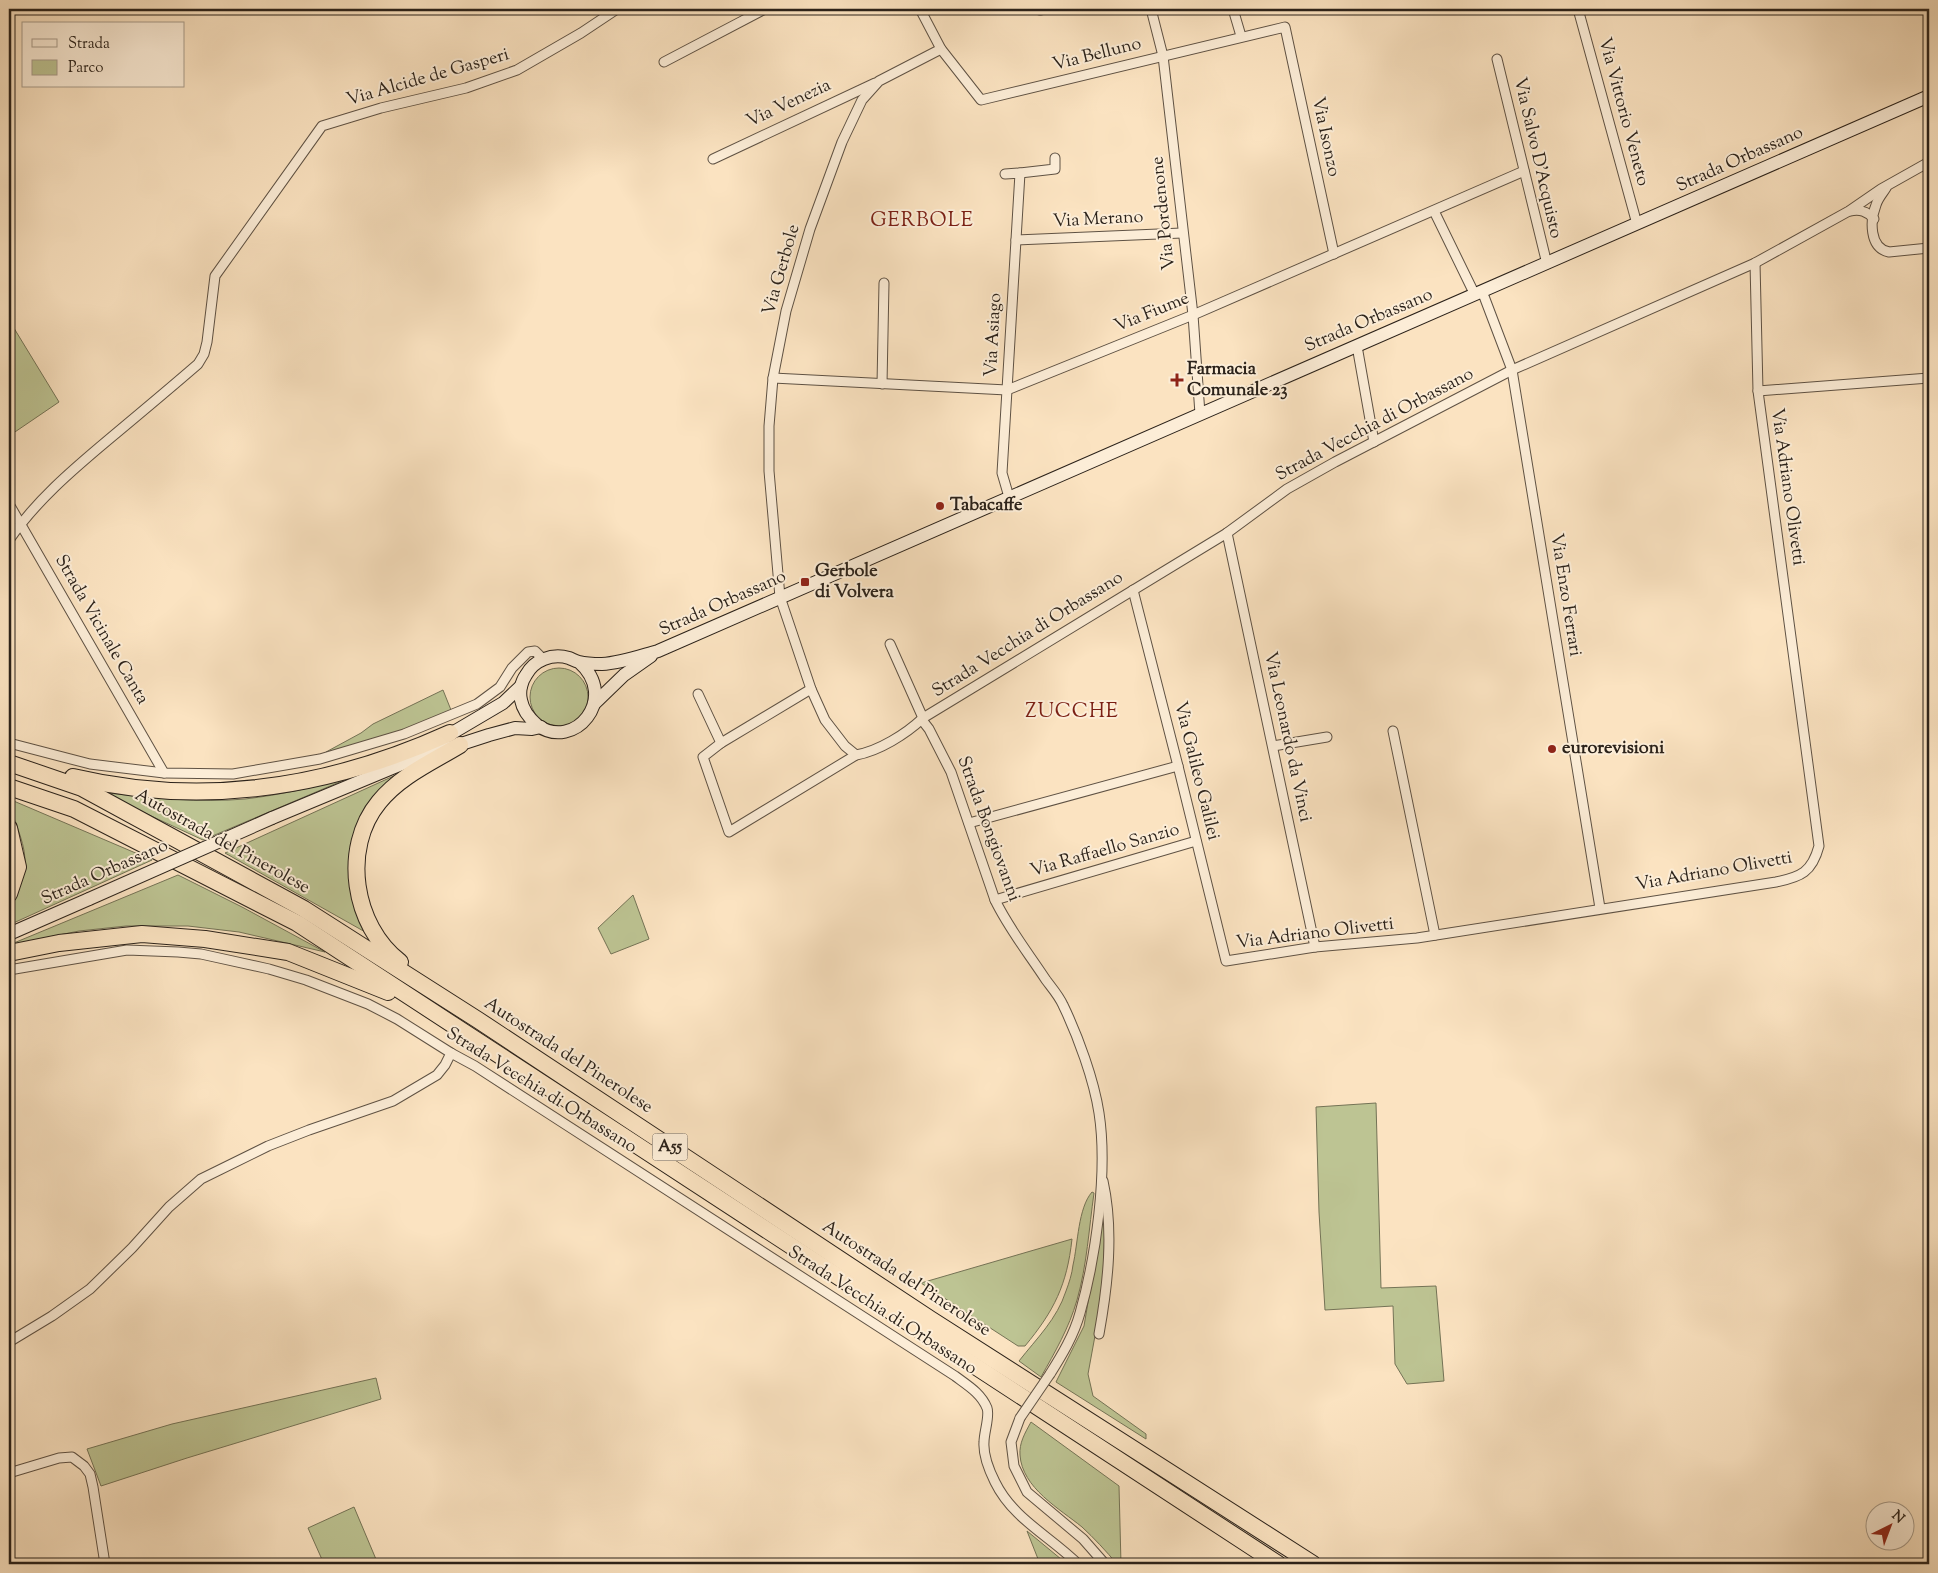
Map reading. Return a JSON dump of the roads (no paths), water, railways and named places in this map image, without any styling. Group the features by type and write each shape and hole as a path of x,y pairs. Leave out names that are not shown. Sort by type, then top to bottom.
{"highway":[{"path":"9,759 92,782 170,792 223,792 277,787 336,775 455,739"},
{"path":"455,739 394,786 379,802 362,833 356,872 362,907 372,930 390,954 478,1020"},
{"name":"Autostrada del Pinerolese","path":"9,763 82,788 304,909 478,1020 939,1325 1313,1564"},
{"name":"Autostrada del Pinerolese","path":"9,786 74,809 297,922 477,1042 1278,1564"},
{"path":"9,828 18,867 9,894"},
{"path":"9,953 59,943 142,934 206,939 288,952 381,988 477,1042"}],"main road":[{"name":"Strada Orbassano","path":"455,739 515,728 532,729 541,727 557,731 573,728 582,723 590,714 594,704 624,675 658,652 1929,96"},
{"name":"Strada Orbassano","path":"9,934 272,818 409,761 455,739 503,703 521,686 529,670 543,659 555,656 567,657 578,662 611,663 658,652"},
{"path":"578,662 591,676 595,685 594,704"},
{"path":"521,686 520,698 524,710 531,720 541,727"}],"street":[{"name":"Via Alcide de Gasperi","path":"21,523 40,500 62,479 198,364 208,342 214,276 322,126 381,108 466,88 517,70 581,33 617,9"},
{"path":"664,62 765,9"},
{"path":"920,9 941,49"},
{"path":"1039,9 1045,9"},
{"name":"Via Pordenone","path":"1151,9 1164,56 1182,233 1193,315 1200,414"},
{"path":"1233,9 1240,36"},
{"name":"Via Vittorio Veneto","path":"1578,9 1637,224"},
{"name":"Via Belluno","path":"941,49 980,100 1240,36 1285,27"},
{"name":"Via Isonzo","path":"1285,27 1334,254"},
{"name":"Via Gerbole","path":"856,755 845,746 825,720 811,689 780,598 769,471 768,426 773,378 786,311 813,221 846,134 862,100 880,81 941,49"},
{"name":"Via Salvo D'Acquisto","path":"1497,59 1547,264"},
{"name":"Via Venezia","path":"713,159 880,81"},
{"path":"1005,174 1055,169 1055,158"},
{"name":"Strada Vecchia di Orbassano","path":"721,742 703,757 729,832 856,755 868,753 893,740 923,719 1227,533 1287,489 1334,462 1512,370 1755,263 1850,211 1855,206 1929,162"},
{"name":"Via Fiume","path":"773,378 1007,390 1193,315 1524,171"},
{"name":"Via Asiago","path":"1009,497 1002,473 1020,173"},
{"path":"1886,187 1878,201 1874,219 1874,240 1876,245 1886,252 1929,248"},
{"path":"1850,211 1858,209 1866,212 1874,219"},
{"name":"Via Enzo Ferrari","path":"1434,211 1478,293 1512,370 1600,908"},
{"name":"Via Merano","path":"1016,240 1182,233"},
{"name":"Via Adriano Olivetti","path":"1226,961 1315,947 1435,935 1786,880 1804,873 1816,857 1818,846 1758,391 1755,263"},
{"path":"882,384 884,283"},
{"path":"1357,346 1374,442"},
{"path":"1758,391 1929,378"},
{"name":"Strada Vicinale Canta","path":"9,504 164,773"},
{"path":"9,540 21,523"},
{"name":"Via Leonardo da Vinci","path":"1227,533 1315,947"},
{"name":"Via Galileo Galilei","path":"1133,590 1226,961"},
{"name":"Strada Bongiovanni","path":"890,644 923,719 951,772 995,900 1004,918 1062,1004 1093,1088 1099,1112 1102,1138 1096,1230 1080,1314 1066,1347 1020,1418 1011,1442 1014,1466 1027,1492 1084,1540 1105,1564"},
{"path":"9,743 90,764 164,773 233,774 320,758 404,734 477,704 500,687 516,663 528,652 535,652 543,659"},
{"path":"698,694 721,742 811,689"},
{"path":"1393,731 1435,935"},
{"path":"1273,746 1327,737"},
{"path":"969,823 1178,766"},
{"name":"Via Raffaello Sanzio","path":"995,900 1196,841"},
{"name":"Strada Vecchia di Orbassano","path":"9,970 127,950 201,954 269,969 338,992 398,1019 475,1066 955,1376 979,1395 988,1410 984,1444 986,1461 995,1482 1009,1503 1026,1522 1078,1564"},
{"path":"9,1342 52,1316 90,1289 132,1248 168,1207 201,1179 260,1150 309,1130 393,1101 437,1075 451,1053"},
{"path":"1099,1334 1108,1274 1108,1209 1101,1170"},
{"path":"9,1473 59,1458 72,1457 84,1466 90,1474 93,1487 105,1564"}],"place":[{"name":"Farmacia Comunale 23","path":"1177,380"},
{"name":"Tabacaffe","path":"940,506"},
{"name":"Gerbole di Volvera","path":"805,582"},
{"name":"eurorevisioni","path":"1552,749"}],"district":[{"name":"GERBOLE","path":"922,221"},
{"name":"ZUCCHE","path":"1072,712"}]}
